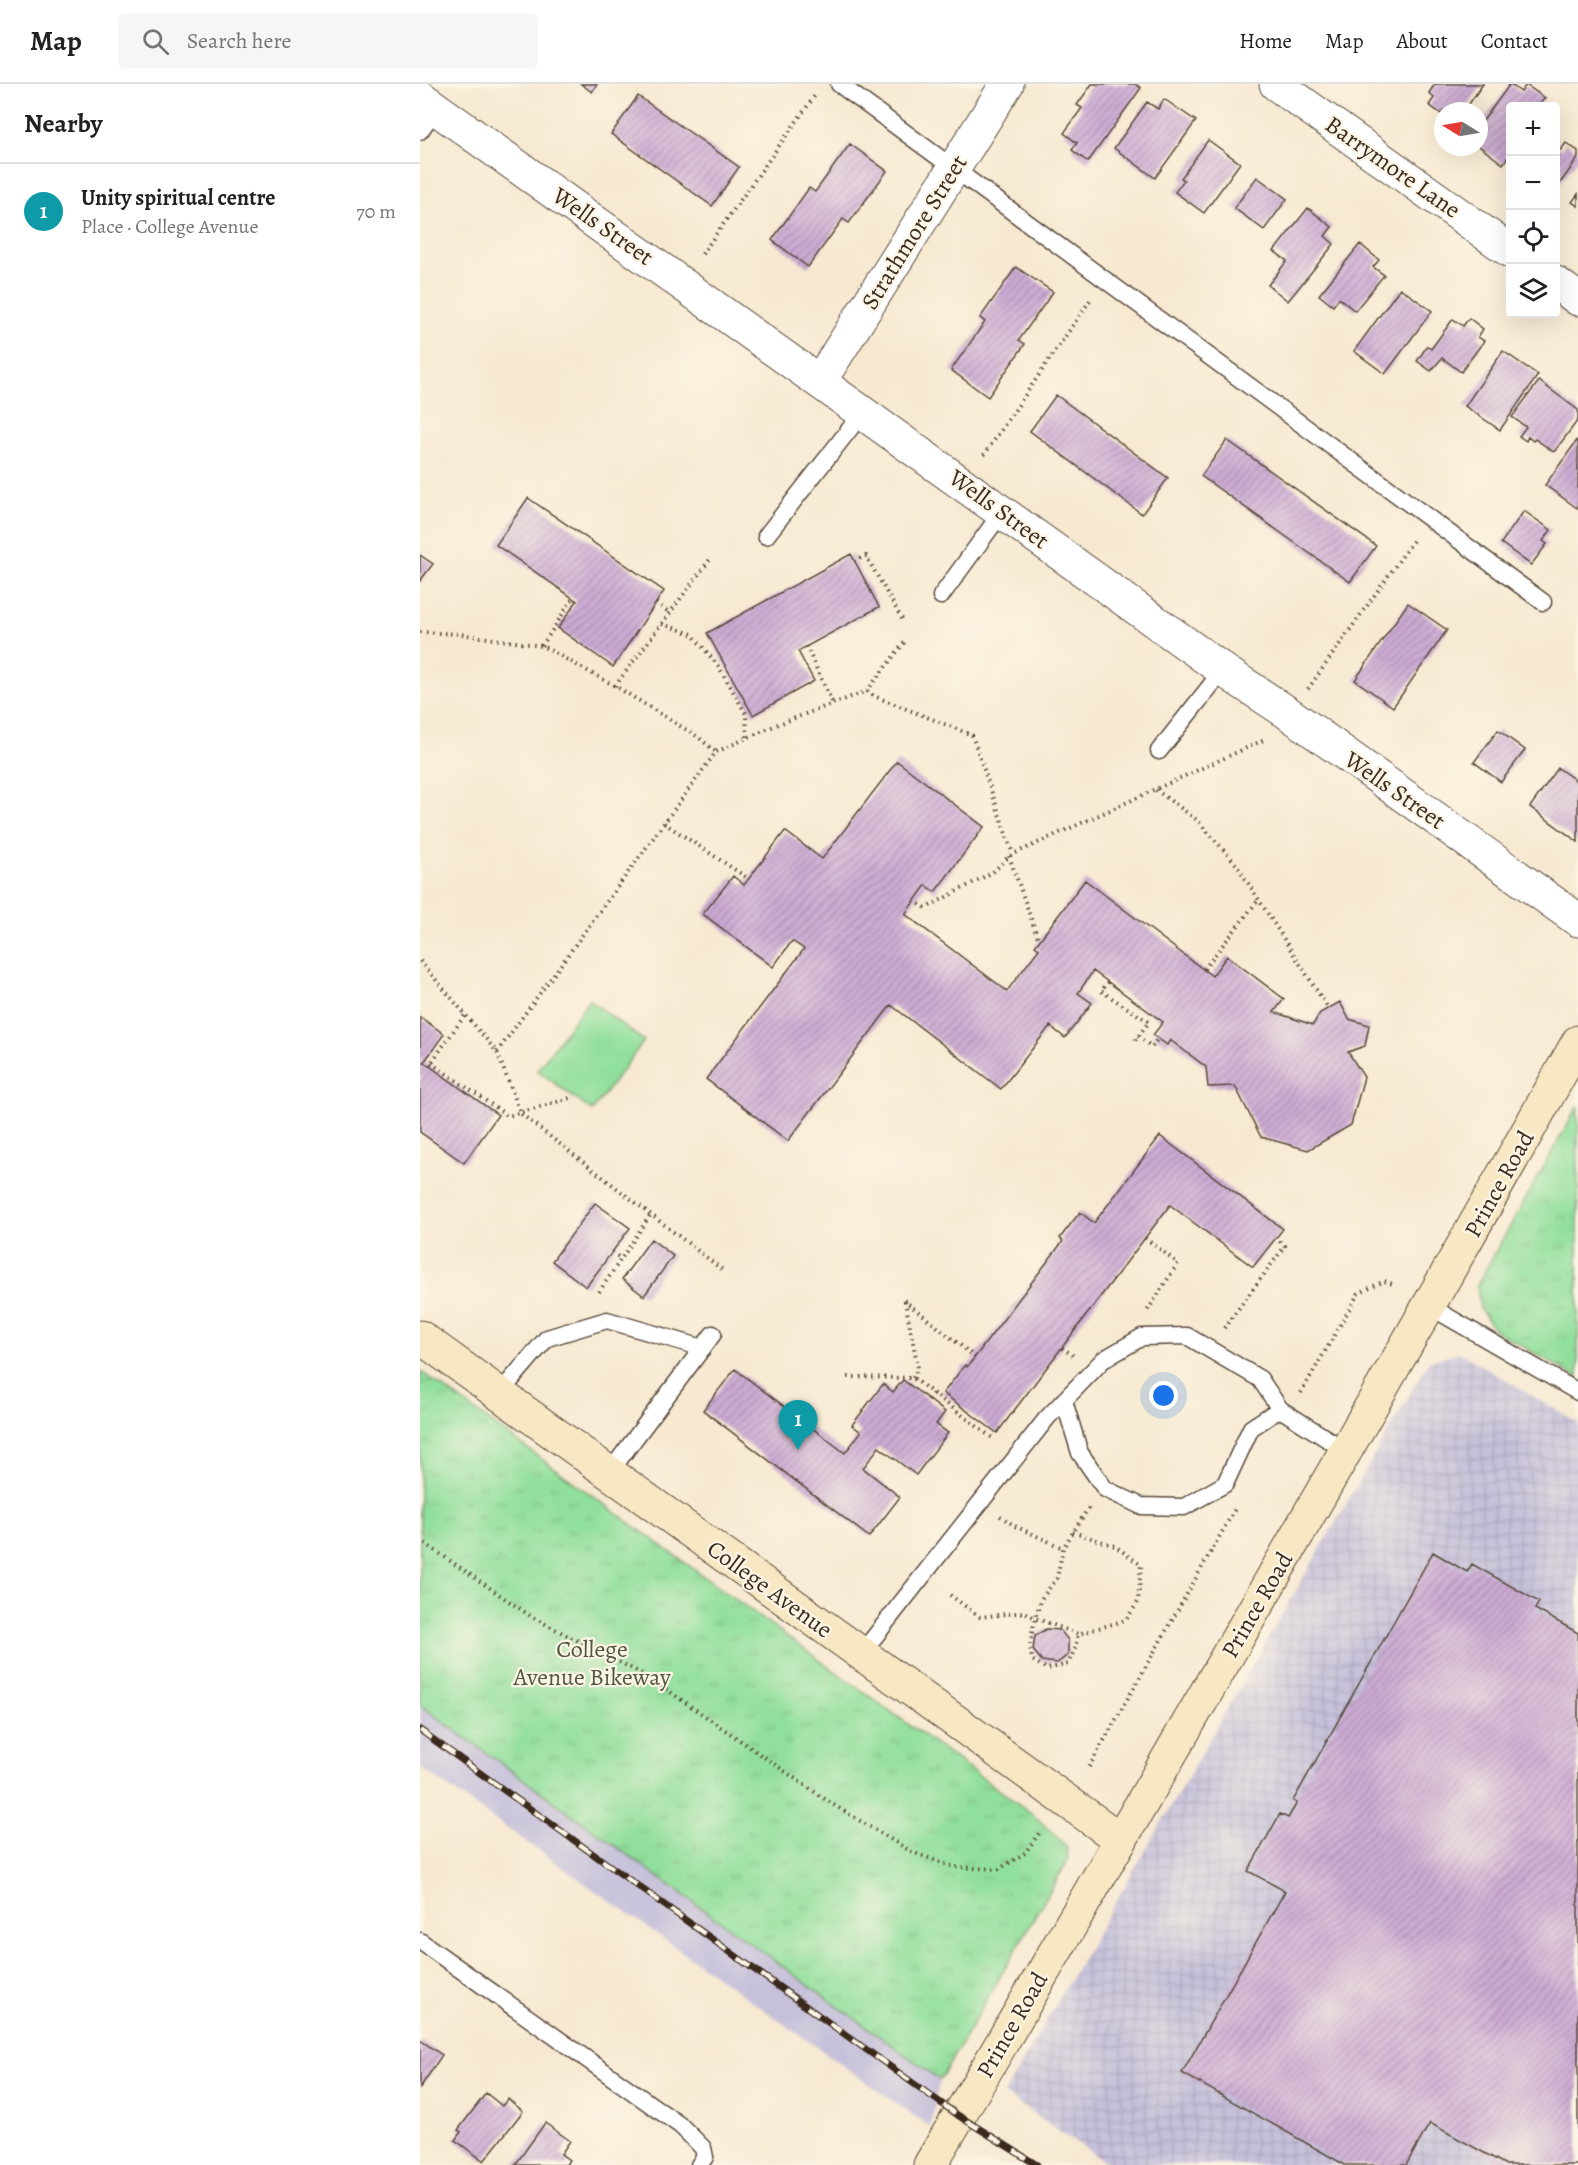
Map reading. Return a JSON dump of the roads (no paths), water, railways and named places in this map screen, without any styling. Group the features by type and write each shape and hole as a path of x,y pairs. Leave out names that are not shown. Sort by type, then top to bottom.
{"street":[{"name":"Strathmore Street","path":"820,381 1007,84"},
{"name":"Barrymore Lane","path":"1276,84 1506,248"},
{"name":"Wells Street","path":"425,112 863,411 1223,670 1288,713 1578,920"},
{"path":"1560,286 1578,299"},
{"name":"Prince Road","path":"930,2165 1346,1451 1578,1042"},
{"name":"College Avenue","path":"420,1337 1121,1840"}],"lane":[{"path":"839,84 1543,602"},
{"path":"766,536 863,411"},
{"path":"941,596 1002,512"},
{"path":"1159,751 1223,670"},
{"path":"1429,1306 1578,1392"},
{"path":"499,1394 547,1338 607,1320 708,1341 609,1473"},
{"path":"861,1654 1047,1418 1103,1360 1142,1337 1186,1336 1260,1379 1284,1412 1346,1451"},
{"path":"1064,1401 1080,1453 1105,1489 1141,1506 1184,1507 1225,1484 1251,1428 1284,1412"},
{"path":"420,1941 681,2126 703,2148 705,2157 699,2165"}],"railway":[{"path":"420,1730 959,2116 1037,2165"}],"place":[{"name":"Unity spiritual centre","path":"798,1450"}],"park label":[{"name":"College Avenue Bikeway","path":"592,1663"}]}
